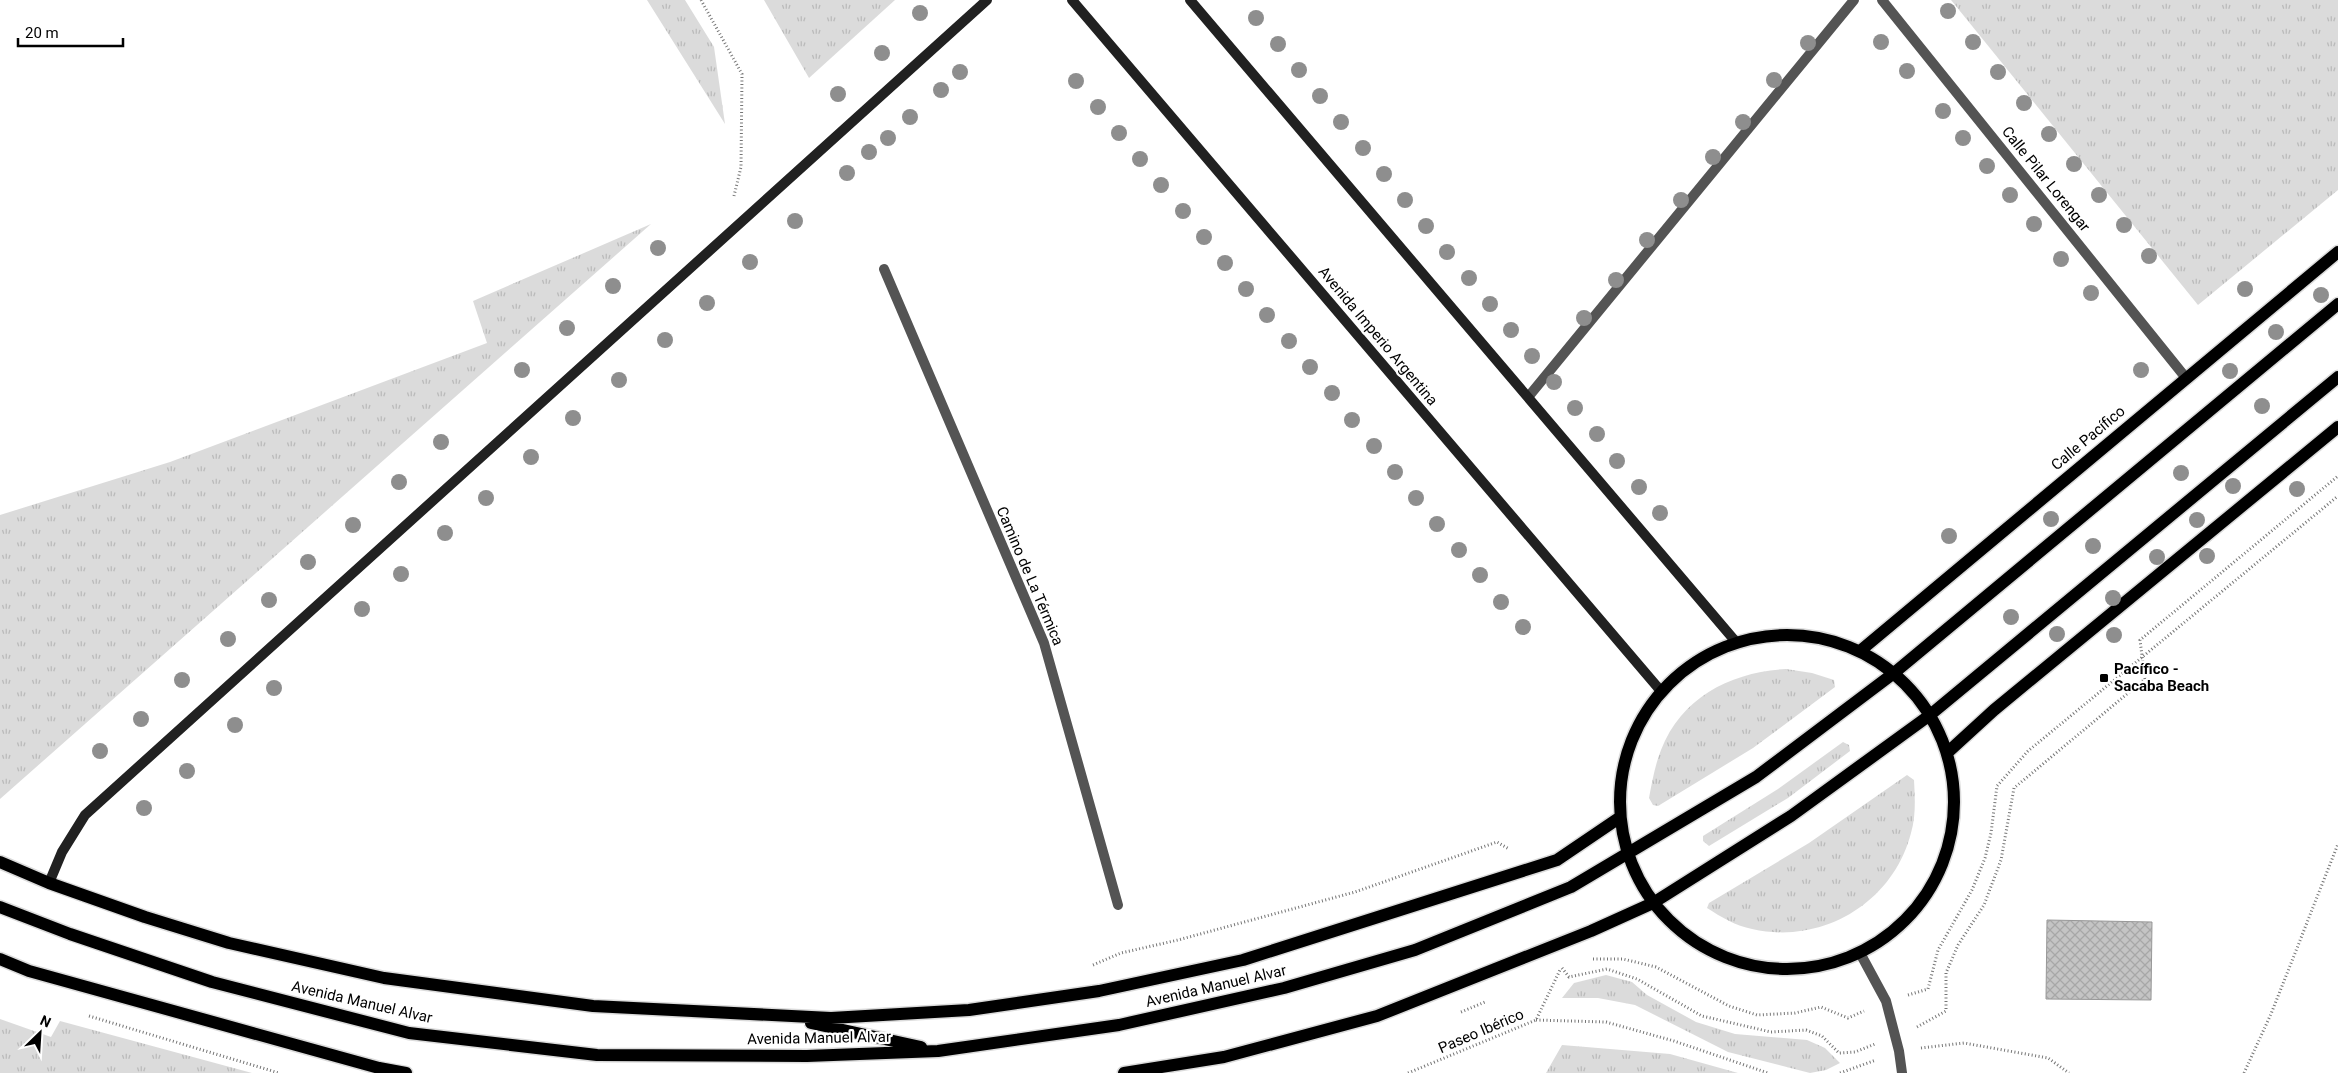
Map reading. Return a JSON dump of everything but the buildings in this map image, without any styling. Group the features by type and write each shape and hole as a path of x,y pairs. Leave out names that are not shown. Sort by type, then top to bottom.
{"main road":[{"name":"Calle Pacífico","path":"1860,651 2338,252"},
{"path":"1894,673 2338,304"},
{"path":"1124,1073 1224,1056 1377,1016 1591,931 1653,903 1791,816 1930,715 2338,377"},
{"path":"1947,753 1994,710 2338,426"},
{"path":"1784,634 1833,641 1860,651 1894,673 1930,715 1947,753 1955,798 1948,847 1929,891 1900,926 1860,953 1815,967 1766,968 1720,955 1682,932 1653,903 1628,855 1619,818 1620,779 1633,734 1660,690 1696,660 1736,642 1784,634"},
{"name":"Avenida Manuel Alvar","path":"0,907 70,934 212,982 409,1033 597,1055 806,1056 938,1051 1118,1025 1284,988 1424,946 1571,887 1628,855 1756,778 1894,673"},
{"name":"Avenida Manuel Alvar","path":"0,862 145,917 229,943 384,978 592,1006 831,1018 969,1010 1099,991 1243,960 1557,860 1619,818"},
{"path":"0,959 29,971 379,1068 406,1073"},
{"path":"778,1016 938,1051"}],"street":[{"path":"49,882 62,852 85,815 838,132 987,0"},
{"name":"Avenida Imperio Argentina","path":"1072,0 1660,690"},
{"path":"1190,0 1529,396 1736,642"},
{"path":"1529,396 1854,0"},
{"name":"Calle Pilar Lorengar","path":"1882,0 2186,378"},
{"name":"Camino de La Térmica","path":"884,269 1044,643 1118,905"},
{"path":"1860,953 1886,1001 1899,1051 1902,1073"}],"path":[{"path":"701,0 742,74 741,167 725,236"},
{"path":"1570,965 1561,968 1569,977 1607,968 1637,979 1702,1016 1770,1032 1806,1030 1822,1036 1839,1053 1855,1052 1938,1018 1946,1012 1946,973 1958,945 1984,905 2001,860 2014,788 2145,678 2140,640 2338,476"},
{"path":"1589,960 1598,958 1623,959 1656,967 1728,1006 1757,1015 1795,1013 1821,1007 1848,1018 1886,1001 1928,989 1938,950 1972,890 1985,858 1992,833 1997,786 2028,751 2338,496"},
{"path":"1089,967 1121,953 1178,940 1354,892 1497,842 1511,850 1521,872"},
{"path":"2244,1073 2271,1014 2338,844"},
{"name":"Paseo Ibérico","path":"1408,1073 1536,1020 1561,968"},
{"path":"85,1014 279,1073"},
{"path":"1536,1020 1606,1022 1674,1041 1768,1073"},
{"path":"1840,1073 1899,1051 1964,1043 2048,1058 2069,1073"}],"green space":[{"path":"647,0 685,0 714,47 725,124"},
{"path":"764,0 895,0 809,78"},
{"path":"1951,0 2338,0 2338,190 2198,305"},
{"path":"651,224 0,799 0,515 170,462 487,343 473,301"},
{"path":"1786,669 1812,673 1834,680 1835,687 1753,748 1658,806 1653,805 1649,798 1659,756 1670,731 1682,715 1711,690 1728,682 1747,675"},
{"path":"1843,742 1849,745 1850,751 1788,798 1709,846 1703,841 1703,836 1778,789"},
{"path":"1907,775 1914,780 1915,800 1913,827 1902,858 1888,880 1871,898 1851,913 1828,924 1804,931 1778,932 1740,926 1707,908 1709,903 1809,843"},
{"path":"1606,975 1632,982 1647,995 1696,1022 1735,1034 1807,1040 1825,1048 1840,1063 1826,1070 1810,1073 1728,1052 1635,1005 1598,998 1562,998 1574,983"},
{"path":"0,1019 51,1037 60,1021 252,1073 0,1073"},
{"path":"1562,1045 1670,1054 1738,1073 1546,1073"}],"place":[{"name":"Pacífico - Sacaba Beach","path":"2104,678"}]}
